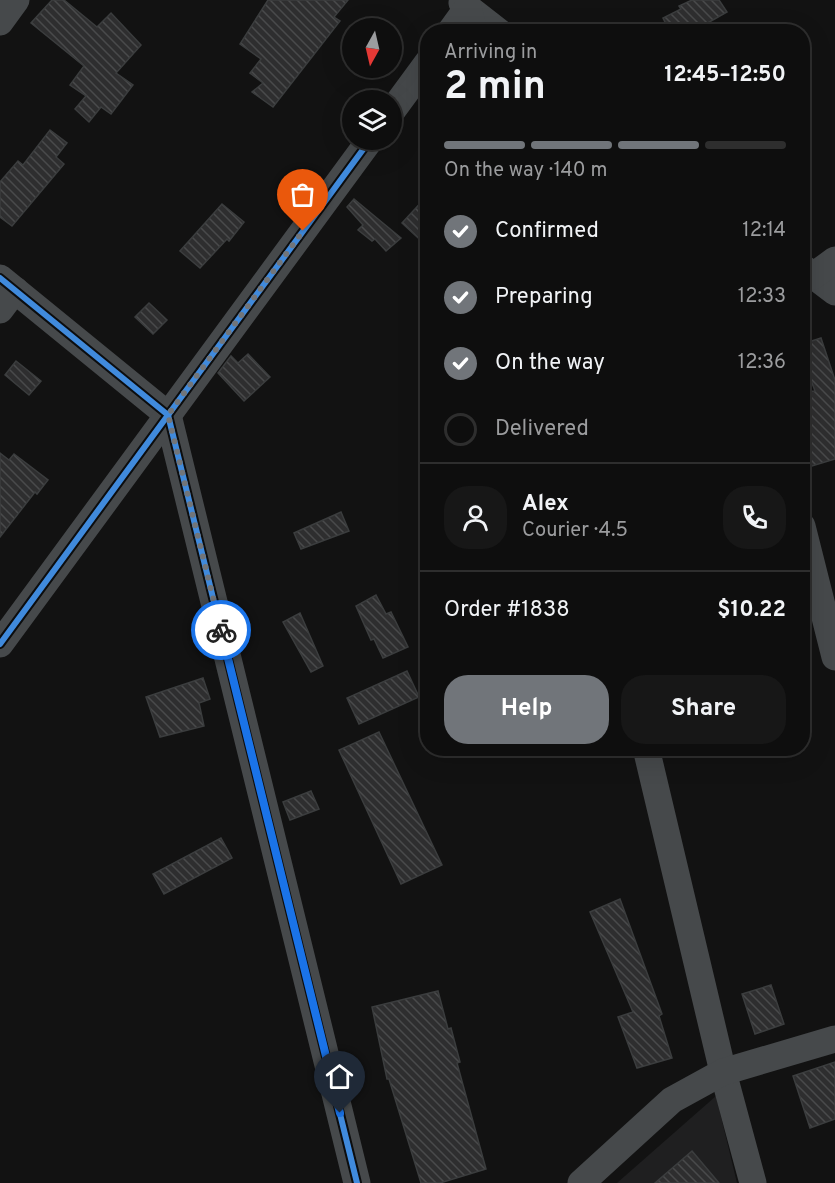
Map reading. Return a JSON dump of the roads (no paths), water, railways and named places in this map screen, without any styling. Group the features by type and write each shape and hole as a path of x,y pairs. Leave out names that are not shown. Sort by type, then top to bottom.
{"street":[{"path":"0,22 16,0"},
{"path":"467,13 486,24"},
{"path":"402,97 420,73"},
{"path":"0,644 363,150"},
{"path":"810,271 835,260"},
{"path":"810,273 835,292"},
{"path":"5,292 168,415 357,1183"},
{"path":"810,558 835,657"},
{"path":"648,756 723,1072 753,1183"},
{"path":"581,1183 672,1100 723,1072 835,1040"}]}
